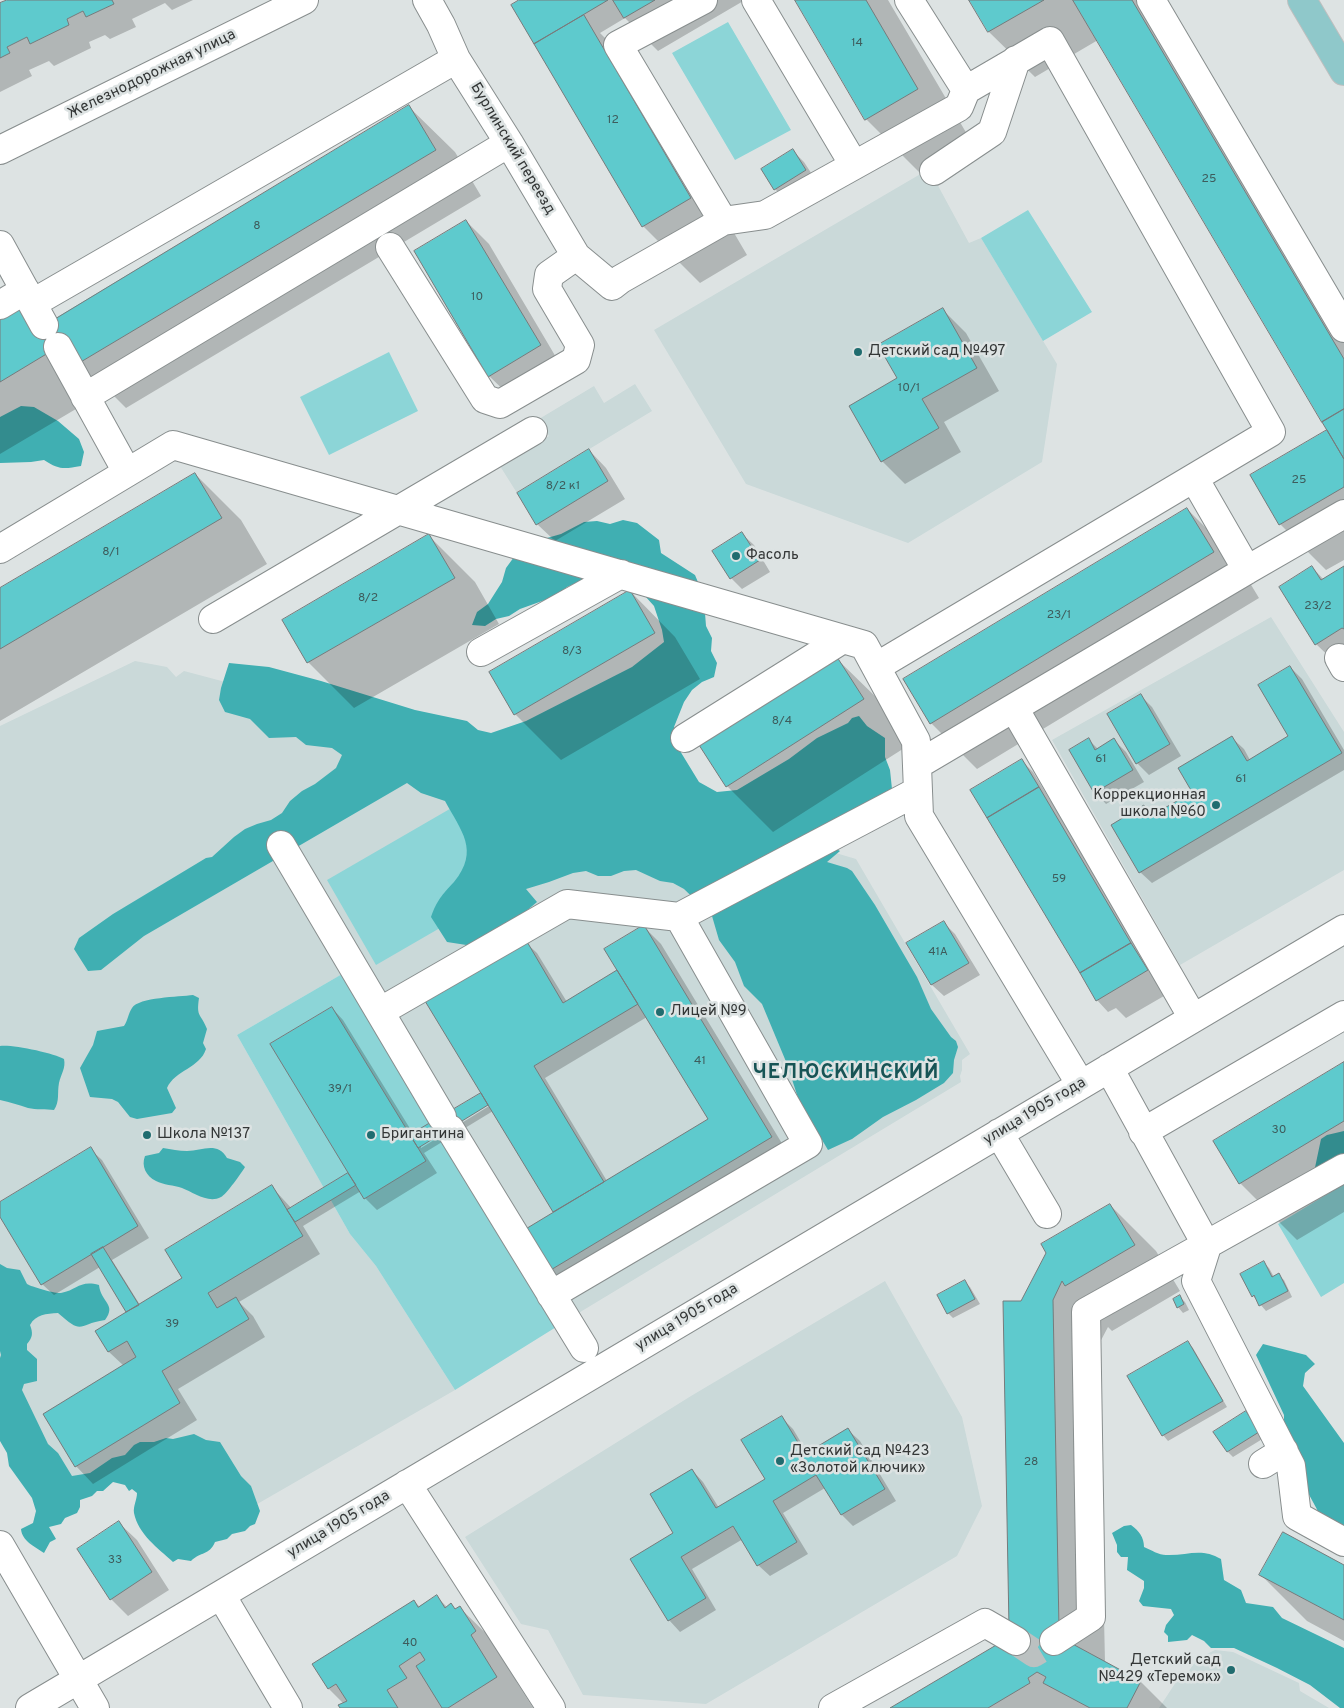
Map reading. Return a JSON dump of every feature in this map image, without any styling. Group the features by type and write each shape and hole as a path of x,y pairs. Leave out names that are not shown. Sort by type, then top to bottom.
{"main road":[{"path":"1302,0 1344,71"}],"street":[{"name":"Железнодорожная улица","path":"0,150 304,0"},
{"name":"Бурлинский переезд","path":"427,0 441,24 456,59 509,143 576,256 612,286 621,278 723,221"},
{"path":"703,0 618,45 723,221 765,215 959,107 966,90 1050,41 1271,432 876,667"},
{"path":"756,0 854,165"},
{"path":"909,0 966,90"},
{"path":"1151,0 1344,328"},
{"path":"0,305 34,306 456,59"},
{"path":"934,172 992,132 1016,60"},
{"path":"85,397 509,143"},
{"path":"0,246 34,306"},
{"path":"390,247 485,399 500,404 576,360 580,344 547,289 549,275 576,256"},
{"path":"58,348 127,472"},
{"path":"213,619 532,431"},
{"path":"0,549 173,445 864,646 916,741 919,816 1081,1085"},
{"path":"1194,478 1247,570"},
{"path":"381,1011 567,904 679,917 918,778 1014,708 1344,514"},
{"path":"481,652 621,574"},
{"path":"685,738 843,639"},
{"path":"1014,708 1193,1018"},
{"path":"281,845 446,1123 584,1348"},
{"path":"551,1295 808,1144 679,917"},
{"name":"улица 1905 года","path":"30,1708 1344,929"},
{"path":"1143,1132 1344,1015"},
{"path":"1109,1068 1207,1246 1196,1281 1274,1458 1291,1466 1297,1516 1344,1542"},
{"path":"999,1133 1047,1214"},
{"path":"1054,1641 1091,1617 1086,1312 1344,1168"},
{"path":"407,1484 551,1708"},
{"path":"0,1545 95,1708"},
{"path":"221,1595 288,1708"},
{"path":"833,1708 985,1623 1016,1641"}],"shaded area":[{"path":"728,22 791,130 735,160 672,53"},
{"name":"Детский сад №497","path":"929,169 969,243 981,238 1057,364 1042,462 908,543 746,484 654,330"},
{"path":"1028,210 1092,312 1043,341 981,238"},
{"path":"389,352 418,411 329,455 300,397"},
{"path":"635,384 652,411 517,493 500,466 549,436 539,419 594,386 604,403"},
{"path":"21,406 34,407 58,421 79,439 84,452 81,466 62,468 44,460 0,463 0,417"},
{"path":"623,520 637,523 659,540 661,553 695,575 700,587 706,626 712,638 711,651 717,663 714,677 702,682 692,690 684,702 674,727 677,746 699,782 717,792 737,790 789,759 817,738 859,716 867,726 885,738 885,757 890,770 892,789 866,811 818,839 840,851 827,862 852,871 875,905 917,977 931,1009 956,1041 958,1047 953,1073 944,1083 883,1117 852,1139 828,1150 799,1101 787,1064 762,1004 744,986 735,962 719,940 712,916 684,889 673,883 660,881 636,870 624,871 611,876 598,876 586,871 573,873 526,889 537,902 513,922 473,946 447,942 431,917 440,898 462,871 467,850 465,841 462,831 445,801 421,793 407,783 144,936 101,970 88,971 74,949 79,938 113,914 206,858 212,857 245,829 271,820 282,813 290,801 302,791 336,768 342,755 332,748 306,745 296,737 269,738 250,719 225,712 219,700 229,663 269,667 415,710 467,721 478,730 491,733 526,721 632,667 664,642 654,606 645,596 638,572 614,566 567,587 556,596 520,609 509,616 496,619 485,626 472,625 477,612 488,604 502,582 506,568 514,557 538,548 547,538 561,534 584,522 597,521 610,524"},
{"name":"Коррекционная школа №60","path":"1271,617 1344,732 1344,870 1180,965 1052,740"},
{"path":"135,661 167,667 176,677 184,671 444,740 856,859 970,1054 962,1060 961,1082 567,1320 349,970 237,1035 350,1234 376,1266 455,1390 181,1548 134,1465 53,1513 0,1427 0,726"},
{"path":"486,788 535,873 376,965 327,880"},
{"name":"Бригантина","path":"349,970 561,1324 455,1390 376,1266 350,1234 237,1035"},
{"path":"193,995 199,998 199,1012 207,1029 203,1043 206,1049 198,1061 176,1077 167,1088 176,1108 172,1113 137,1119 130,1117 118,1102 112,1099 90,1097 80,1068 93,1045 97,1031 124,1026 132,1008 136,1004 160,998"},
{"path":"0,1046 13,1046 51,1054 64,1059 58,1100 54,1110 31,1109 0,1100"},
{"path":"1344,1131 1344,1178 1313,1177 1321,1139 1327,1135"},
{"path":"163,1148 187,1151 214,1148 223,1153 227,1158 240,1162 245,1167 221,1197 211,1199 201,1197 182,1188 152,1179 145,1170 145,1156 159,1153"},
{"path":"1344,1184 1344,1283 1321,1297 1278,1224"},
{"path":"0,1264 7,1268 20,1270 27,1284 54,1292 67,1292 87,1284 99,1285 102,1296 109,1307 105,1320 81,1327 72,1324 58,1313 45,1314 38,1317 30,1325 32,1335 27,1344 27,1350 37,1359 37,1381 24,1384 22,1390 48,1444 58,1453 72,1476 90,1473 112,1458 125,1455 134,1445 140,1442 154,1442 166,1438 173,1439 194,1434 206,1440 220,1442 241,1476 251,1486 260,1511 255,1524 245,1531 232,1534 227,1539 215,1542 207,1552 191,1561 178,1559 173,1562 149,1540 136,1521 134,1508 137,1493 132,1489 129,1491 125,1485 113,1482 103,1491 97,1491 92,1496 80,1500 80,1507 77,1513 65,1518 61,1524 49,1527 56,1539 50,1542 44,1553 26,1540 21,1529 33,1523 36,1511 32,1498 9,1466 7,1453 0,1441"},
{"name":"Детский сад №423 «Золотой ключик»","path":"885,1281 962,1417 982,1506 957,1556 706,1704 583,1695 548,1630 521,1624 465,1537 691,1396"},
{"path":"1263,1344 1306,1355 1315,1364 1305,1373 1303,1386 1344,1443 1344,1529 1320,1515 1306,1489 1284,1428 1284,1415 1256,1355"},
{"path":"1131,1525 1140,1534 1144,1547 1163,1555 1207,1553 1221,1559 1224,1580 1241,1590 1246,1603 1273,1607 1282,1618 1344,1648 1344,1708 1340,1708 1310,1685 1234,1648 1211,1648 1204,1641 1192,1635 1187,1640 1168,1642 1168,1636 1164,1632 1166,1625 1174,1615 1171,1609 1143,1606 1139,1601 1144,1588 1144,1581 1127,1570 1128,1557 1121,1557 1117,1552 1117,1545 1112,1533 1124,1526"},
{"name":"Детский сад №429 «Теремок»","path":"1215,1650 1233,1652 1299,1683 1300,1691 1329,1708 1159,1708 1176,1682 1182,1681 1197,1659"}],"building":[{"path":"7,0 112,0 114,4 86,17 83,11 67,19 69,25 30,44 27,37 7,47 10,53 0,58 0,3"},
{"path":"519,0 608,0 534,44 511,5"},
{"path":"613,0 655,0 624,18"},
{"path":"795,0 866,0 918,89 865,120"},
{"path":"969,0 1044,0 988,32"},
{"path":"1073,0 1132,0 1344,359 1344,409 1322,422"},
{"path":"584,15 691,198 642,227 534,44"},
{"path":"409,105 436,150 79,363 58,347 0,382 0,319 26,303 41,327"},
{"path":"793,149 806,170 774,190 761,169"},
{"path":"466,220 541,345 488,377 414,251"},
{"path":"943,308 977,368 922,399 939,428 881,462 849,406 897,378 878,345"},
{"path":"1344,409 1344,459 1322,422"},
{"path":"1327,430 1344,459 1344,487 1279,525 1250,475"},
{"path":"589,449 608,481 536,525 517,493"},
{"path":"195,473 222,518 0,649 0,588"},
{"path":"1187,508 1214,552 930,724 903,679"},
{"name":"Фасоль","path":"742,532 760,560 730,579 712,551"},
{"path":"429,534 455,578 307,663 282,620"},
{"path":"1312,566 1321,580 1344,566 1344,629 1342,628 1315,645 1279,587"},
{"path":"630,590 655,633 514,715 489,672"},
{"path":"837,657 864,699 726,787 699,745"},
{"path":"1290,666 1342,753 1139,873 1111,825 1144,805 1151,816 1192,792 1178,768 1232,736 1247,761 1288,736 1258,685"},
{"path":"1141,694 1170,744 1136,764 1107,714"},
{"path":"1089,738 1095,750 1114,738 1133,770 1094,793 1069,750"},
{"path":"1022,759 1039,787 987,818 970,790"},
{"path":"1039,787 1131,943 1080,973 987,818"},
{"path":"944,921 969,963 931,985 906,943"},
{"path":"644,925 772,1137 549,1271 524,1230 708,1119 604,949"},
{"path":"526,940 563,1003 617,970 638,1004 534,1066 604,1182 553,1212 425,1001"},
{"path":"1131,943 1148,970 1096,1001 1080,973"},
{"path":"332,1007 426,1161 364,1199 270,1044"},
{"path":"1344,1062 1344,1121 1239,1184 1213,1141"},
{"path":"481,1093 488,1105 418,1148 410,1135"},
{"path":"91,1147 138,1226 41,1285 0,1217 0,1202"},
{"path":"348,1173 356,1185 295,1222 287,1210"},
{"path":"272,1185 303,1236 208,1293 217,1308 236,1297 249,1319 162,1371 180,1403 75,1467 43,1414 136,1357 127,1341 108,1352 95,1331 182,1278 165,1250"},
{"path":"1110,1204 1135,1245 1065,1286 1062,1281 1053,1300 1059,1629 1067,1641 1141,1681 1127,1708 1090,1708 1043,1683 1046,1677 1037,1672 1028,1678 1030,1683 988,1708 890,1708 1003,1641 1009,1628 1003,1301 1021,1301 1046,1253 1041,1244"},
{"path":"103,1247 139,1305 126,1312 91,1254"},
{"path":"1264,1261 1272,1277 1279,1273 1288,1291 1259,1306 1240,1274"},
{"path":"965,1280 975,1299 947,1314 937,1295"},
{"path":"1180,1295 1184,1304 1177,1308 1173,1299"},
{"path":"1188,1341 1223,1401 1162,1436 1127,1376"},
{"path":"1246,1411 1259,1432 1227,1452 1213,1432"},
{"path":"782,1416 805,1454 848,1428 885,1489 841,1515 816,1475 773,1501 797,1542 757,1566 733,1526 681,1557 706,1598 668,1621 630,1559 673,1533 650,1494 692,1469 716,1508 765,1479 741,1440"},
{"path":"119,1521 152,1572 110,1600 77,1549"},
{"path":"1283,1532 1344,1565 1344,1620 1259,1575"},
{"path":"437,1595 445,1608 451,1603 455,1609 460,1606 476,1631 471,1635 497,1677 448,1708 442,1708 416,1666 425,1660 420,1652 399,1666 407,1678 387,1690 398,1708 340,1708 338,1705 347,1701 336,1684 328,1689 312,1664 414,1600 418,1607"}],"tunnel":[{"path":"1016,1641 1034,1653 1054,1641"}],"place":[{"name":"Детский сад №497","path":"858,352"},
{"name":"Фасоль","path":"736,556"},
{"name":"Коррекционная школа №60","path":"1216,805"},
{"name":"Лицей №9","path":"660,1012"},
{"name":"Школа №137","path":"147,1135"},
{"name":"Бригантина","path":"371,1135"},
{"name":"Детский сад №423 «Золотой ключик»","path":"780,1461"},
{"name":"Детский сад №429 «Теремок»","path":"1231,1670"}],"district":[{"name":"ЧЕЛЮСКИНСКИЙ","path":"846,1074"}]}
